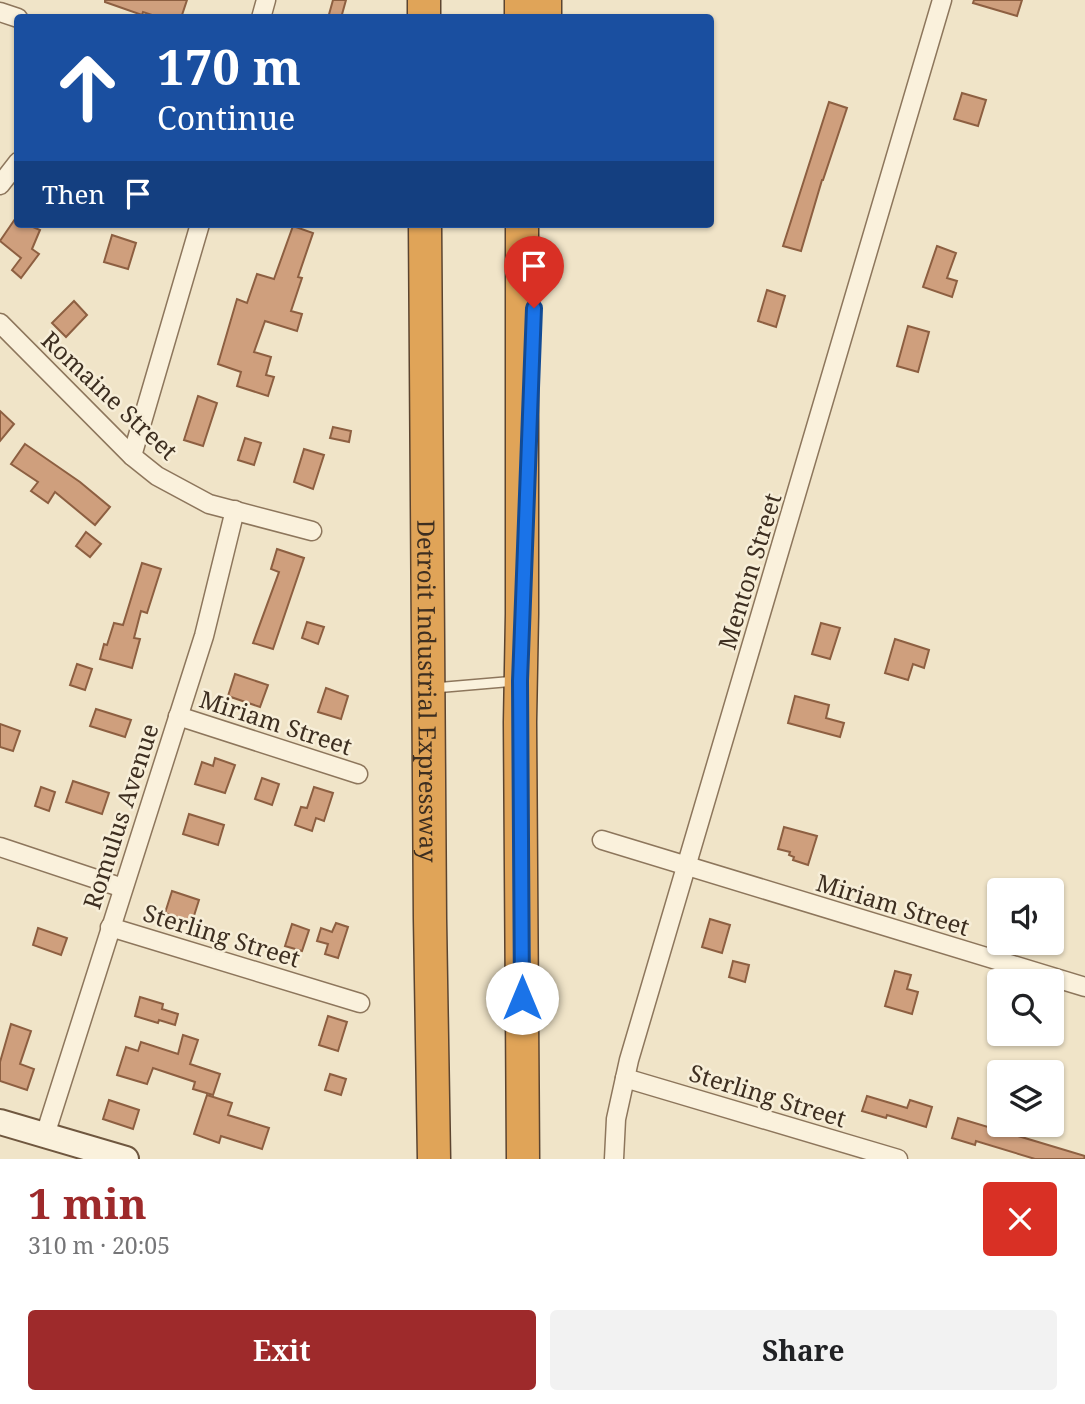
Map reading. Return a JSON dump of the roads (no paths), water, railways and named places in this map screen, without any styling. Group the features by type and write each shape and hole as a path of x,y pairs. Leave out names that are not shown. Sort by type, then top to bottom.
{"highway":[{"name":"Detroit Industrial Expressway","path":"425,228 434,1159"},
{"path":"522,228 522,614"},
{"path":"523,1159 520,681 537,228"}],"street":[{"name":"Menton Street","path":"614,1159 617,1119 625,1078 942,0"},
{"path":"0,185 14,167"},
{"path":"132,456 199,228"},
{"name":"Romaine Street","path":"0,323 132,456 157,476 209,504 313,531"},
{"name":"Romulus Avenue","path":"45,1135 212,605 235,510"},
{"name":"Miriam Street","path":"178,716 358,774"},
{"name":"Miriam Street","path":"602,841 1085,987"},
{"name":"Sterling Street","path":"0,847 123,888"},
{"name":"Sterling Street","path":"110,927 360,1003"},
{"name":"Sterling Street","path":"625,1078 898,1159"},
{"path":"0,1122 126,1159"}],"lane":[{"path":"429,688 520,681"}]}
